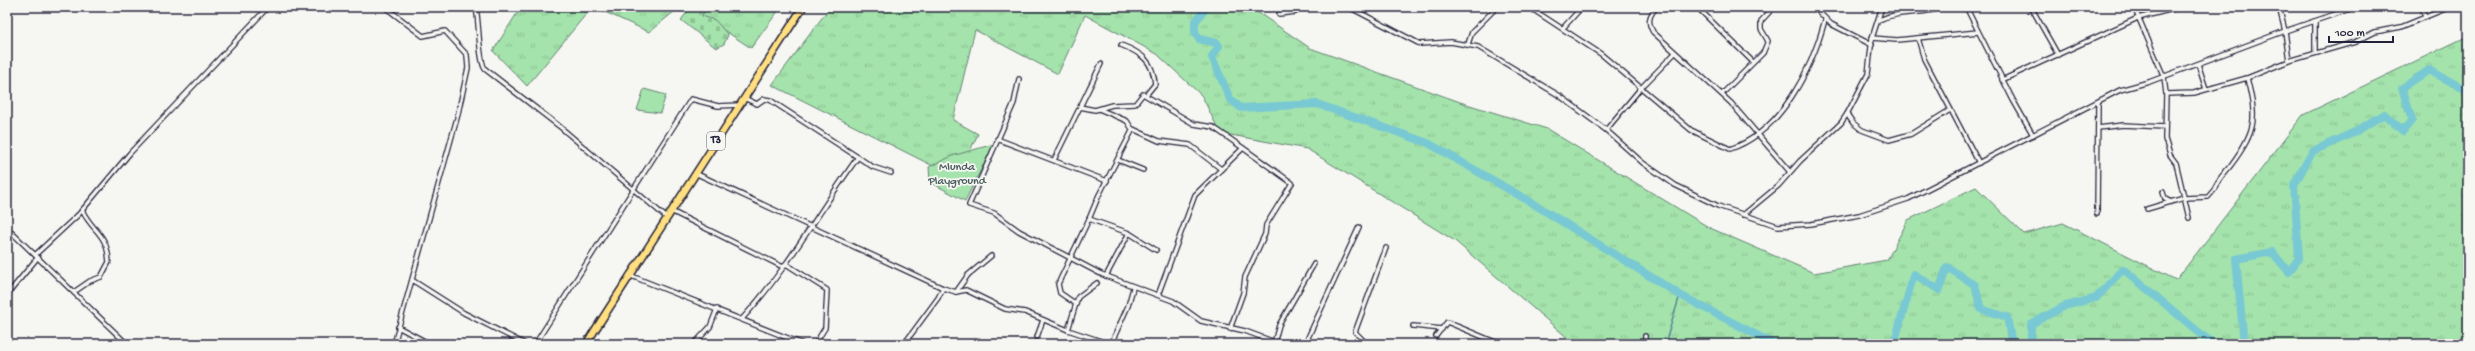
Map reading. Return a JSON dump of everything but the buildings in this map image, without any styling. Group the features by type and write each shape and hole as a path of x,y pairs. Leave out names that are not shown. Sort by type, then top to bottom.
{"highway":[{"name":"T3","path":"586,344 629,275 803,7"}],"street":[{"path":"7,294 36,256 82,210 139,143 268,7"},
{"path":"385,7 423,36 445,31 463,48 469,63 462,99 394,344"},
{"path":"476,7 480,26 481,62 485,69 528,102 634,189 666,218"},
{"path":"1279,14 1296,12 1300,7"},
{"path":"1349,7 1416,43 1451,42 1478,47 1542,83 1606,130 1643,163 1675,185 1742,215 1784,227 1859,215 1908,199 2120,90 2164,77 2285,31 2356,7"},
{"path":"1468,44 1472,32 1497,7"},
{"path":"1528,7 1601,54 1691,130 1721,147 1730,149 1742,145 1757,135 1800,85 1809,68 1825,20"},
{"path":"1562,28 1582,7"},
{"path":"1657,7 1651,14 1649,25 1675,53 1722,94 1790,172"},
{"path":"1697,7 1753,62"},
{"path":"1722,94 1763,53 1768,41 1762,29 1761,20 1774,7"},
{"path":"1814,7 1825,20 1872,45"},
{"path":"1742,215 1778,186 1848,114 1868,74 1872,38 1882,7"},
{"path":"1879,20 1888,16 1932,12 1945,7"},
{"path":"1966,7 2002,80 2033,135"},
{"path":"2031,7 2058,55"},
{"path":"2134,7 2164,77 2166,94 2165,139 2170,155 2176,163 2189,218"},
{"path":"2002,80 2138,18 2181,7"},
{"path":"2279,7 2285,31 2289,61"},
{"path":"2422,7 2425,17"},
{"path":"2166,94 2194,93 2247,78 2315,51 2355,42 2375,32 2401,27 2450,7"},
{"path":"2315,21 2315,51"},
{"path":"1872,38 1897,40 1978,32"},
{"path":"1918,38 1924,59 1950,110 1980,163"},
{"path":"1099,109 1117,104 1135,104 1143,94 1146,95 1155,84 1150,61 1141,54 1121,45"},
{"path":"1606,130 1640,88 1675,53"},
{"path":"1054,160 1101,64"},
{"path":"2198,64 2206,90"},
{"path":"2147,209 2184,198 2208,197 2245,146 2252,128 2254,112 2247,78"},
{"path":"1019,79 1014,103 969,205 994,213 1019,231 1068,259 1133,288 1173,300 1201,321 1230,329 1245,331 1280,344"},
{"path":"1146,95 1194,124 1213,127 1292,183 1266,226 1265,234 1246,277 1243,293 1230,329"},
{"path":"744,98 757,104 764,98 770,100 873,167 891,173"},
{"path":"535,344 691,99 718,106 740,105"},
{"path":"2097,214 2098,102"},
{"path":"1080,107 1099,109 1126,121 1132,129 1159,141 1190,145 1221,169"},
{"path":"1848,114 1853,123 1862,130 1890,140 1916,131 1950,110"},
{"path":"2098,128 2123,125 2165,127"},
{"path":"1076,304 1058,290 1059,281 1068,259 1108,181 1118,160 1118,156 1132,129"},
{"path":"997,139 1108,181"},
{"path":"1158,295 1195,195 1243,148"},
{"path":"742,319 784,266 858,157"},
{"path":"1118,160 1143,170"},
{"path":"696,173 810,227 899,266 943,288 956,292 966,290 998,306 1025,312 1068,330 1110,344 1128,306 1133,288"},
{"path":"2163,192 2165,199 2172,202"},
{"path":"74,292 90,281 101,278 109,262 103,236 82,210"},
{"path":"671,210 784,266 827,290 825,328 815,344"},
{"path":"1089,219 1130,234 1156,250"},
{"path":"1305,344 1359,227"},
{"path":"7,228 127,344"},
{"path":"1106,276 1130,234"},
{"path":"1366,344 1355,332 1386,248"},
{"path":"956,292 968,275 991,256"},
{"path":"1274,343 1279,325 1314,264"},
{"path":"629,275 803,344"},
{"path":"412,280 464,313 525,344"},
{"path":"1068,330 1080,294 1096,283"},
{"path":"904,344 938,298 943,288"},
{"path":"694,344 710,327 717,310"},
{"path":"1037,337 1043,320"},
{"path":"1436,336 1447,322 1500,344"},
{"path":"1413,326 1442,329"},
{"path":"398,327 430,344"},
{"path":"1645,336 1645,344"},
{"path":"2465,344 2468,336"}],"green space":[{"path":"521,7 592,7 527,86 493,51"},
{"path":"594,7 680,7 649,32"},
{"path":"689,7 781,7 751,48"},
{"path":"691,7 706,7 702,16 715,20 728,35 724,44 716,48 681,20"},
{"path":"830,7 1250,7 1310,48 1460,102 1547,129 1710,228 1814,273 1887,260 1908,220 1976,187 2024,234 2063,223 2176,280 2303,115 2468,36 2468,344 1570,344 1570,340 1455,241 1307,149 1220,133 1202,96 1157,54 1085,15 1058,74 975,30 953,120 978,134 957,178 772,85"},
{"path":"644,89 666,95 660,113 637,110"},
{"name":"Mlunda Playground","path":"994,144 965,201 930,182 929,167 952,156"}],"waterway":[{"path":"1207,7 1195,22 1195,32 1199,39 1217,43 1219,46 1212,57 1230,99 1241,108 1317,104 1428,143 1529,201 1680,295 1774,344"},
{"path":"2244,344 2236,259 2272,252 2289,272 2299,258 2294,185 2313,151 2355,132 2384,114 2403,131 2412,120 2402,88 2429,70 2468,91"},
{"path":"1894,344 1914,274 1939,290 1947,267 1975,285 1981,309 2007,317 2012,344"},
{"path":"2031,344 2031,324 2065,306 2096,298 2123,269 2213,344"},
{"path":"1665,344 1680,295"}]}
